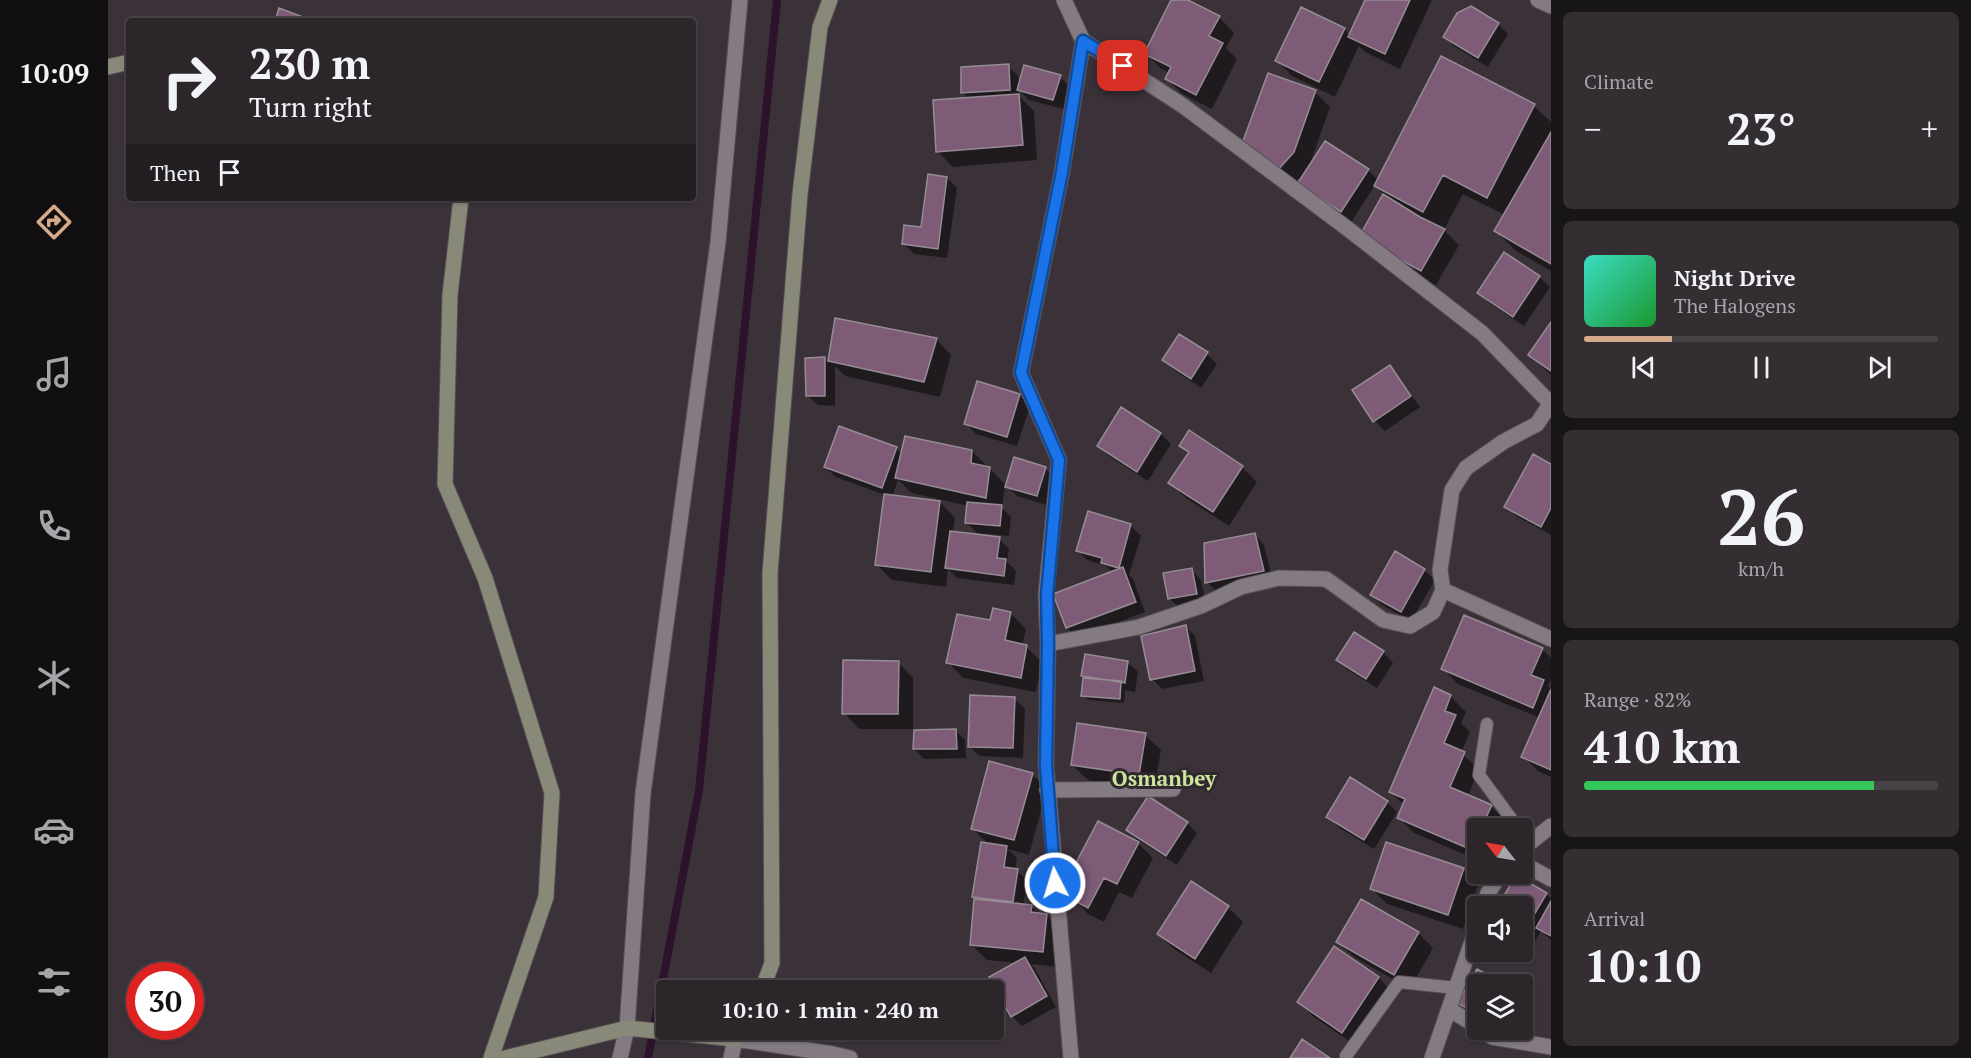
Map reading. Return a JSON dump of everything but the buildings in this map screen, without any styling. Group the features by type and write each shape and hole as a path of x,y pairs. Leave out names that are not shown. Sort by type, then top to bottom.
{"street":[{"path":"620,1058 633,1029 643,793 718,242 740,0"},
{"path":"766,980 772,963 770,573 800,194 820,27 830,0"},
{"path":"1048,644 1139,627 1201,606 1241,587 1279,578 1326,579 1383,620 1410,626 1433,612 1443,590 1440,570 1452,490 1466,468 1503,442 1537,424 1551,404 1473,326 1348,229 1182,105 1083,41 1064,0"},
{"path":"1538,0 1551,6"},
{"path":"1071,1058 1047,790 1047,595 1059,460 1021,373 1062,172 1083,41"},
{"path":"108,67 126,63"},
{"path":"461,201 450,295 445,484 484,578 552,793 546,897 491,1058"},
{"path":"1443,590 1551,639"},
{"path":"1047,790 1173,789"},
{"path":"1533,837 1551,826"},
{"path":"1533,869 1551,879"},
{"path":"1432,1058 1467,956"},
{"path":"1449,1009 1467,1020"},
{"path":"505,1058 633,1029 656,1031"},
{"path":"731,1058 735,1040"},
{"path":"742,1040 850,1058"},
{"path":"1513,1040 1551,1047"}],"lane":[{"path":"1487,724 1479,776 1510,818"},
{"path":"1347,1058 1346,1056 1399,982 1456,988"}],"waterway":[{"path":"648,1058 699,790 777,0"}],"district":[{"name":"Osmanbey","path":"1164,779"}],"route":[{"path":"1055,883 1046,765 1047,595 1059,460 1021,373 1062,172 1083,41 1123,66"}]}
